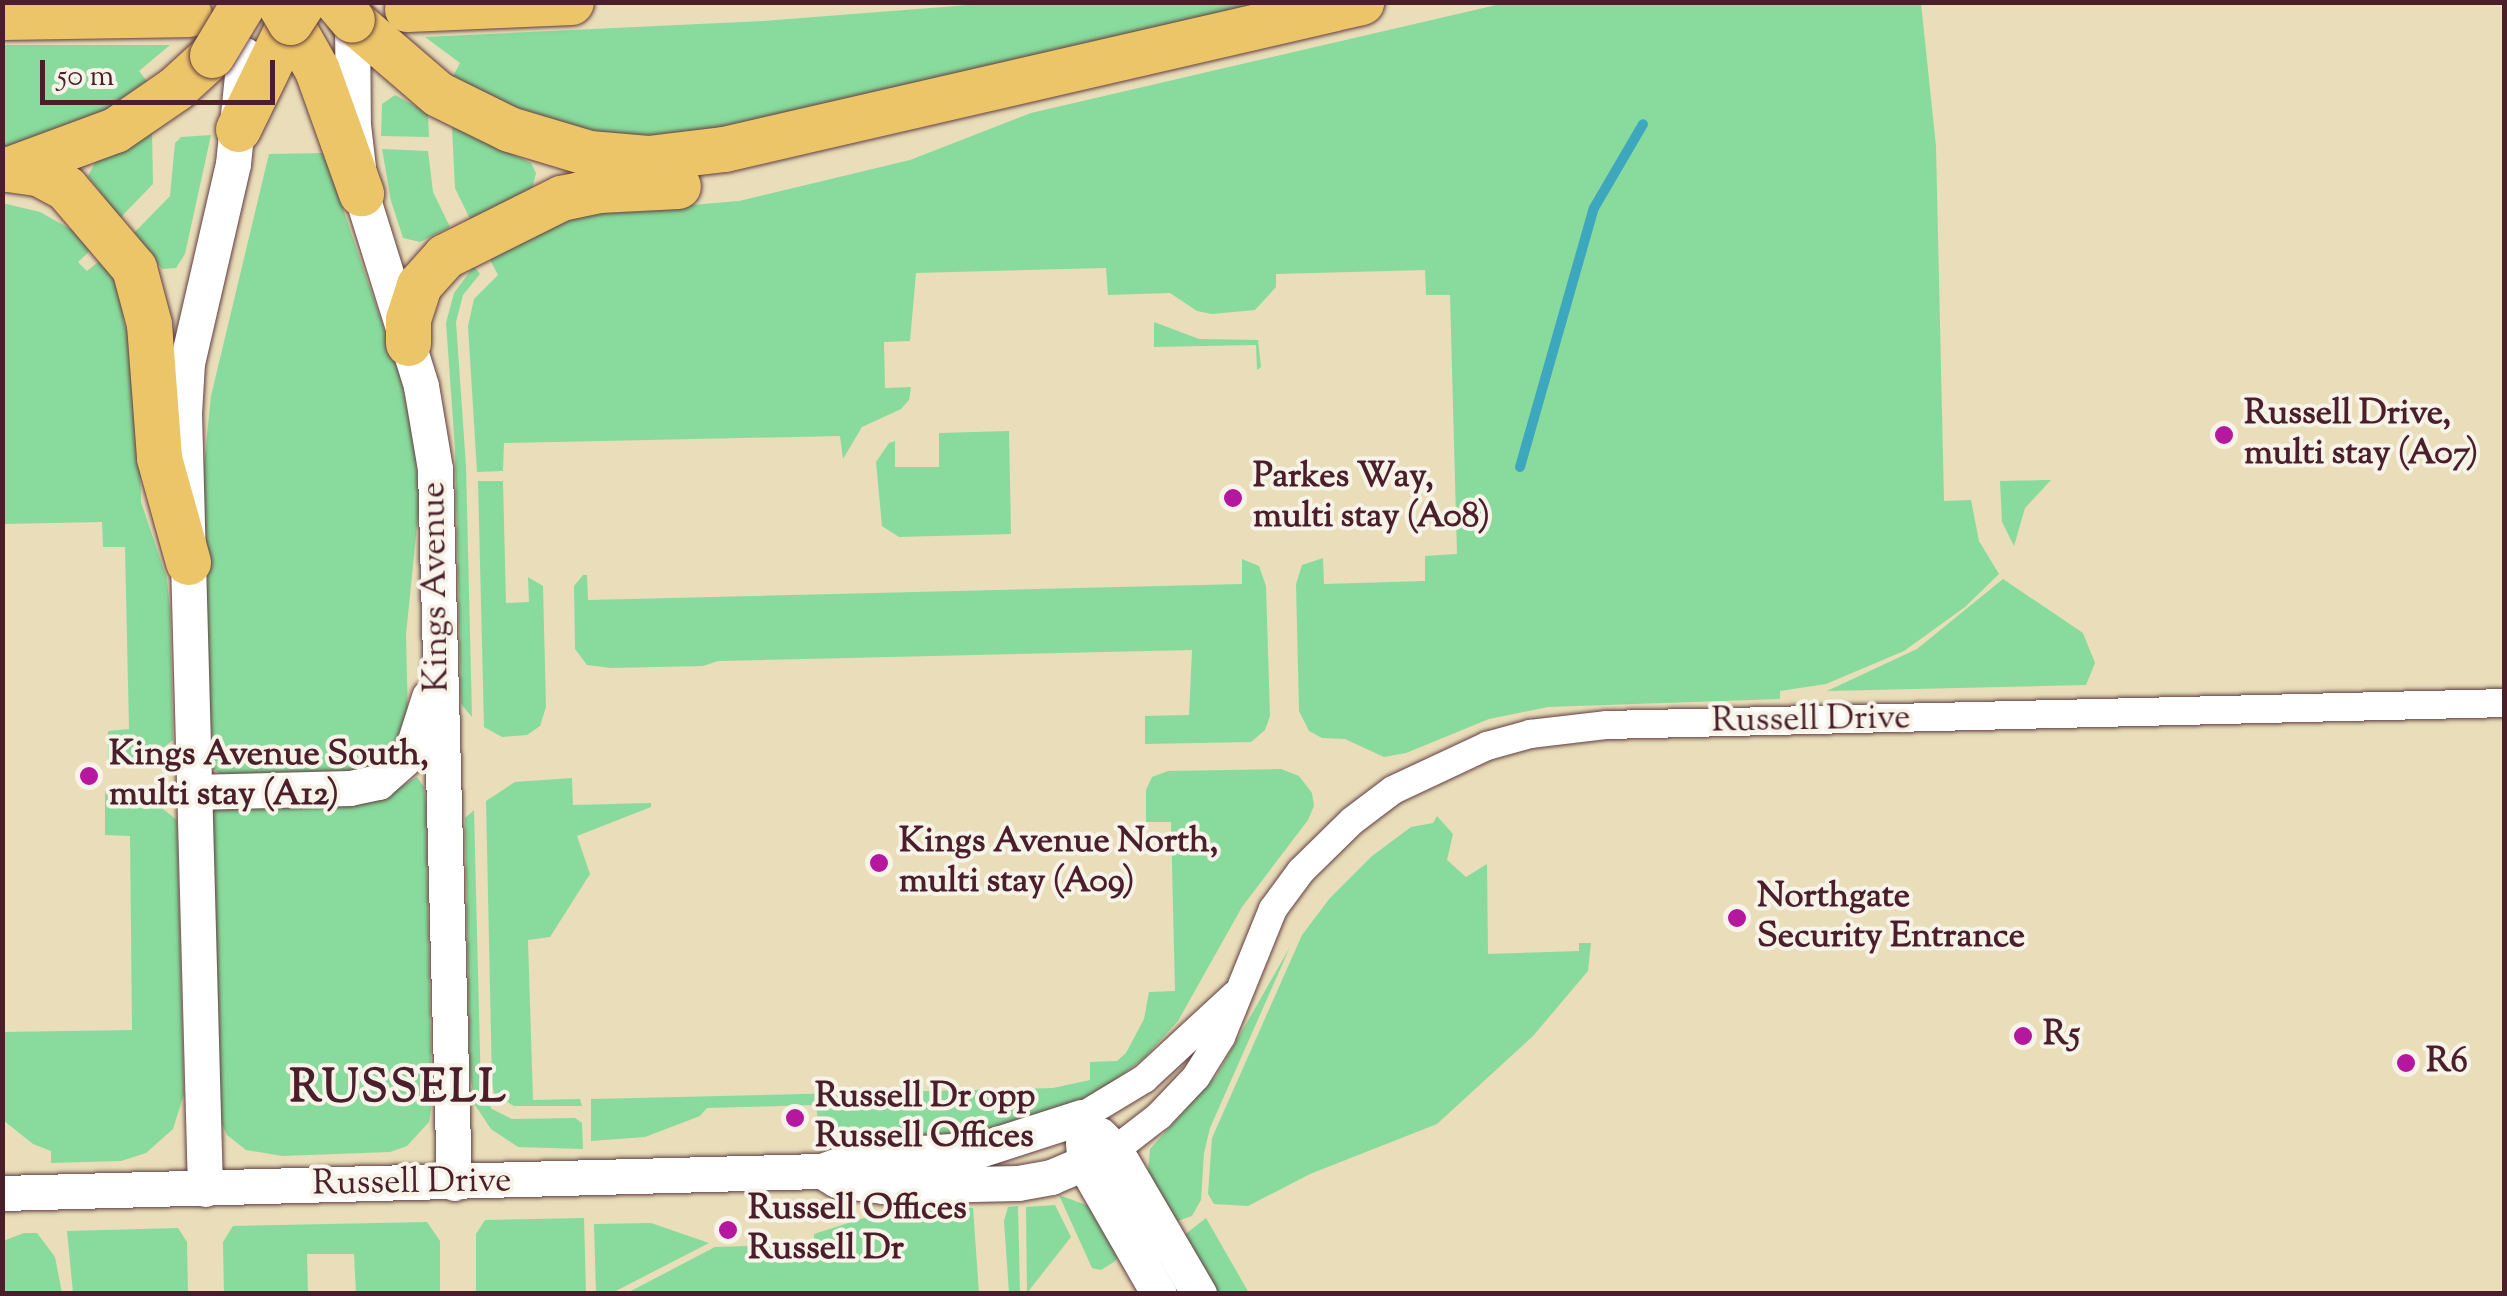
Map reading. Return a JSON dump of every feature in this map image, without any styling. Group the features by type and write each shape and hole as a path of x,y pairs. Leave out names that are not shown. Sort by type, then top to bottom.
{"main road":[{"path":"244,2 530,138 589,153 671,158 1361,2"},
{"path":"407,9 571,2"},
{"path":"2,18 189,14"},
{"path":"238,129 307,31"},
{"path":"5,169 115,130 176,88 307,31"},
{"path":"307,31 361,193"},
{"path":"408,343 410,308 424,275 471,241 532,210 584,192 703,182 792,133"},
{"path":"5,169 38,173 66,188 134,268 149,324 159,458 188,562"}],"street":[{"path":"205,1188 193,792 187,364 238,129"},
{"name":"Kings Avenue","path":"361,193 408,343 435,469 454,1182"},
{"path":"193,792 350,788 378,782 397,769 418,740 438,658"},
{"name":"Russell Drive","path":"822,1172 836,1180 883,1186 991,1185 1051,1177 1100,1157 1159,1116 1196,1076 1221,1038 1235,995 1286,890 1352,821 1392,790 1432,768 1530,734 1607,725 2504,704"},
{"name":"Russell Drive","path":"2,1194 822,1172 860,1157 982,1149 1080,1118 1144,1079 1235,995"},
{"path":"1080,1118 1159,1294"},
{"path":"1100,1157 1199,1294"}],"green space":[{"path":"1008,2 1281,3 681,137 610,137 523,113 452,78 460,63 425,37 763,21"},
{"path":"1505,3 1921,3 1936,146 1944,501 1971,500 1979,541 1999,574 1965,607 1904,651 1826,684 1780,691 1780,699 1548,707 1489,719 1406,753 1384,757 1345,739 1322,738 1309,731 1299,711 1296,584 1302,565 1323,558 1324,584 1425,581 1425,556 1457,554 1450,295 1426,295 1425,270 1276,274 1276,287 1255,310 1212,314 1197,311 1170,293 1108,295 1106,268 916,273 910,341 884,342 885,388 911,387 909,400 901,409 862,427 843,459 840,436 504,443 503,471 477,472 468,326 474,299 498,275 488,256 573,215 739,201 910,160 1031,113"},
{"path":"3,45 170,45 139,71 149,84 98,115 3,148"},
{"path":"395,95 428,113 429,137 381,136 382,104"},
{"path":"452,127 531,163 536,173 532,189 471,221 455,188"},
{"path":"152,132 153,184 120,218 88,176 96,161"},
{"path":"211,135 185,254 176,268 162,269 134,233 170,196 175,143 181,137"},
{"path":"382,149 428,151 433,192 450,227 420,242 403,238 391,201"},
{"path":"324,153 400,376 415,444 419,506 406,635 408,718 404,740 368,773 225,777 213,769 209,751 203,475 211,396 269,154"},
{"path":"2,203 40,212 81,235 93,248 78,262 87,271 103,258 131,312 123,319 138,370 141,502 167,579 170,610 173,740 151,758 108,761 108,731 129,729 125,547 103,547 102,522 3,524"},
{"path":"474,266 480,274 463,295 456,322 466,466 472,717 461,704 455,448 446,323 454,293"},
{"path":"1154,322 1199,339 1258,340 1261,367 1257,370 1256,345 1154,347"},
{"path":"1009,431 1011,534 899,537 882,526 876,462 889,443 895,441 895,467 939,467 939,433"},
{"path":"2051,480 2025,508 2014,546 2002,522 2000,481"},
{"path":"478,481 503,481 506,603 529,602 528,577 543,586 546,707 540,726 527,735 502,737 484,727"},
{"path":"1242,559 1259,566 1266,586 1270,716 1265,730 1251,742 1145,744 1145,716 1189,715 1192,650 718,661 703,666 611,668 587,665 575,649 574,586 583,575 587,575 588,600 1242,584"},
{"path":"2003,579 2083,633 2095,663 2086,685 1827,691 1917,649"},
{"path":"1281,769 1299,776 1312,793 1314,806 1308,820 1242,907 1178,1021 1144,1058 1092,1097 1009,1131 869,1140 818,1122 816,1105 707,1108 700,1116 645,1137 591,1141 591,1099 1053,1088 1090,1080 1090,1062 1117,1061 1126,1053 1144,1019 1149,992 1175,991 1171,822 1146,822 1146,790 1152,777 1168,771"},
{"path":"417,777 424,787 426,807 432,1103 429,1122 407,1146 390,1152 282,1156 246,1150 227,1135 218,1116 210,809 213,805 392,792"},
{"path":"572,778 573,805 651,803 651,807 577,836 590,874 550,937 528,940 533,1100 580,1099 582,1106 514,1106 494,1094 492,1082 486,801 515,782"},
{"path":"105,791 145,795 177,820 184,1094 173,1129 146,1153 121,1161 51,1163 51,1151 33,1144 3,1120 3,1032 132,1030 130,836 105,835"},
{"path":"474,810 481,1093 492,1109 512,1119 575,1118 582,1123 583,1149 518,1147 491,1129 475,1105 470,1074 465,818"},
{"path":"1437,816 1453,834 1447,860 1466,877 1487,864 1488,954 1579,951 1579,943 1591,943 1588,971 1533,1036 1437,1124 1310,1174 1248,1206 1214,1204 1208,1194 1212,1138 1302,935 1330,898 1372,856 1411,827 1433,823"},
{"path":"1290,947 1210,1128 1201,1200 1192,1216 1175,1222 1148,1171 1150,1149 1217,1075"},
{"path":"1059,1195 1089,1206 1119,1256 1114,1262 1101,1270 1092,1268"},
{"path":"1055,1205 1071,1237 1027,1293 1026,1207"},
{"path":"1018,1206 1020,1293 1009,1293 1004,1221 1008,1207"},
{"path":"973,1208 979,1293 627,1293 715,1247 814,1244 814,1234 886,1211"},
{"path":"584,1218 586,1293 476,1293 476,1234 485,1220"},
{"path":"1206,1218 1249,1293 1216,1293 1183,1236"},
{"path":"427,1222 440,1241 440,1293 356,1293 354,1254 307,1254 308,1293 224,1293 223,1242 233,1226"},
{"path":"651,1223 709,1243 612,1293 596,1293 594,1224"},
{"path":"178,1228 187,1242 188,1293 73,1293 67,1231"},
{"path":"37,1233 55,1257 62,1293 3,1293 3,1241"}],"waterway":[{"path":"1520,467 1594,208 1643,124"}],"place":[{"name":"Russell Drive, multi stay (A07)","path":"2224,435"},
{"name":"Parkes Way, multi stay (A08)","path":"1233,498"},
{"name":"Kings Avenue South, multi stay (A12)","path":"89,776"},
{"name":"Kings Avenue North, multi stay (A09)","path":"879,863"},
{"name":"Northgate Security Entrance","path":"1737,918"},
{"name":"R5","path":"2023,1036"},
{"name":"R6","path":"2406,1063"},
{"name":"Russell Dr opp Russell Offices","path":"795,1118"},
{"name":"Russell Offices Russell Dr","path":"728,1230"}],"district":[{"name":"RUSSELL","path":"399,1091"}]}
